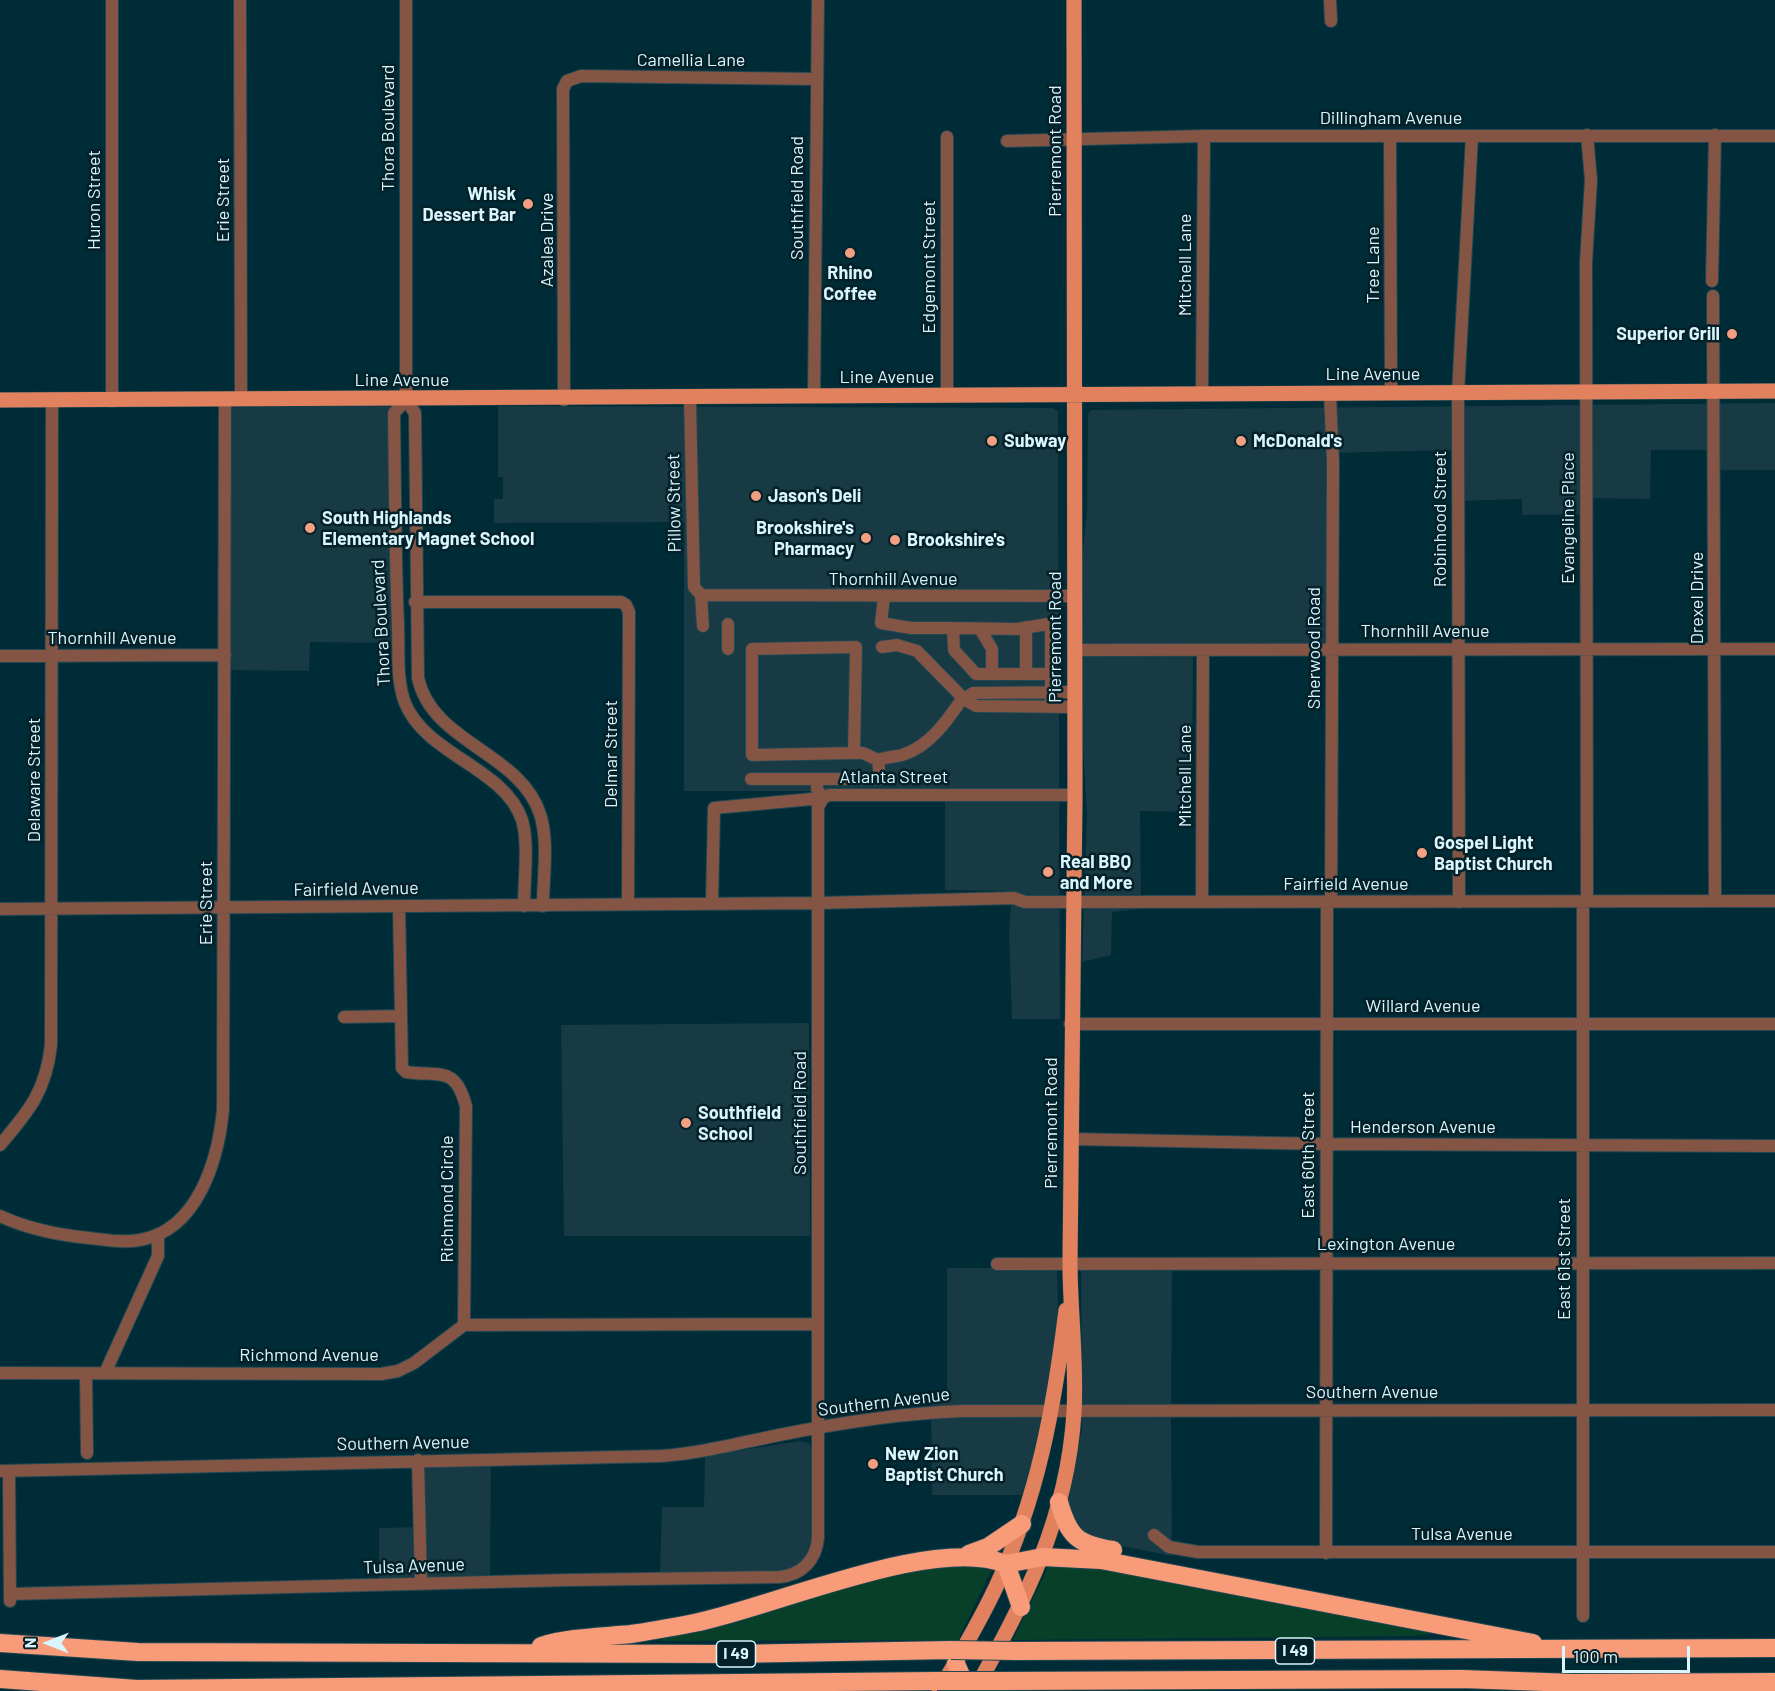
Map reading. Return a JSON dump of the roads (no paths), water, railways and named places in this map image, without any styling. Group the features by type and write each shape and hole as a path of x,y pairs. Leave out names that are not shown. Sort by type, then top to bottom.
{"highway":[{"path":"1059,1502 1066,1525 1077,1540 1092,1547 1170,1561 1241,1587"},
{"path":"966,1556 988,1547 1022,1524"},
{"path":"520,1653 557,1641 632,1634 695,1623 908,1564 966,1556 991,1558 1006,1564 1043,1557 1101,1560 1573,1650"},
{"path":"1006,1564 1021,1607"},
{"name":"I 49","path":"0,1643 138,1652 788,1654 954,1657 1016,1651 1775,1648"},
{"path":"954,1657 968,1691"},
{"name":"I 49","path":"0,1679 137,1689 284,1686 938,1686 1000,1681 1462,1679 1573,1683 1775,1682"},
{"path":"1453,1691 1573,1683"},
{"path":"284,1686 366,1691"}],"main road":[{"name":"Pierremont Road","path":"975,1691 1021,1607 1043,1557 1059,1502 1071,1446 1074,1411 1074,1337 1070,1268 1070,1024 1075,795 1074,0"},
{"name":"Line Avenue","path":"0,400 690,399 814,396 1775,392"},
{"name":"Pierremont Road","path":"938,1686 1006,1564 1022,1524 1052,1412 1070,1268"}],"street":[{"name":"Huron Street","path":"111,401 112,0"},
{"name":"Erie Street","path":"240,0 241,399"},
{"name":"Thora Boulevard","path":"406,0 406,400 415,413 415,602 418,678 424,698 439,718 517,779 536,802 543,830 543,906"},
{"name":"Southfield Road","path":"814,396 818,0"},
{"path":"1330,0 1331,21"},
{"name":"Camellia Lane","path":"567,81 581,76 816,79"},
{"name":"Azalea Drive","path":"564,399 564,89 567,81"},
{"name":"Evangeline Place","path":"1585,901 1586,235 1591,180 1587,135"},
{"path":"1712,281 1715,135"},
{"name":"Dillingham Avenue","path":"1007,141 1204,136 1775,136"},
{"name":"Mitchell Lane","path":"1202,394 1204,136"},
{"name":"Robinhood Street","path":"1459,902 1458,393 1472,136"},
{"name":"Edgemont Street","path":"947,137 947,396"},
{"name":"Tree Lane","path":"1390,137 1391,393"},
{"name":"Drexel Drive","path":"1713,296 1715,901"},
{"name":"Sherwood Road","path":"1329,902 1333,462 1330,393"},
{"name":"Erie Street","path":"158,1234 175,1223 195,1199 216,1156 223,1110 225,399"},
{"name":"Pillow Street","path":"690,399 694,586 706,595 703,626"},
{"name":"Delaware Street","path":"0,1145 31,1109 44,1083 49,1065 52,400"},
{"name":"Thora Boulevard","path":"406,400 394,412 397,603 403,695 413,718 427,733 499,788 517,808 524,836 524,906"},
{"name":"Thornhill Avenue","path":"706,595 1074,596"},
{"path":"884,597 881,623 911,628 1026,627 1048,624 1050,627 1050,706"},
{"name":"Delmar Street","path":"415,602 621,602 626,605 629,612 628,904"},
{"path":"728,624 728,649"},
{"path":"1026,627 1026,674"},
{"path":"953,628 954,650 960,660 976,674 1051,674"},
{"path":"980,628 992,649 992,674"},
{"path":"882,647 897,645 917,651 963,699 976,706 1050,706 1074,700"},
{"path":"854,753 856,647 752,649 752,755 863,753 878,760 902,755 921,746 936,732 963,699 973,693 1051,692 1074,700"},
{"name":"Thornhill Avenue","path":"1074,650 1775,649"},
{"name":"Mitchell Lane","path":"1202,902 1203,650"},
{"name":"Thornhill Avenue","path":"0,656 225,655"},
{"path":"751,779 880,780 878,760"},
{"path":"817,779 817,789 823,798"},
{"name":"Atlanta Street","path":"712,904 714,807 823,798 829,795 1075,795"},
{"name":"Southfield Road","path":"812,1558 818,1538 818,807 823,798"},
{"name":"East 61st Street","path":"1583,1616 1581,1264 1585,901"},
{"name":"Fairfield Avenue","path":"0,909 922,902 936,905 1002,906 1025,902 1775,901"},
{"name":"East 60th Street","path":"1326,1553 1325,1144 1329,902"},
{"path":"344,1017 401,1016 399,906"},
{"name":"Richmond Circle","path":"401,1016 401,1064 404,1070 441,1074 453,1078 461,1087 466,1106 464,1325"},
{"name":"Willard Avenue","path":"1070,1024 1775,1024"},
{"name":"Henderson Avenue","path":"1070,1139 1325,1144 1775,1146"},
{"path":"0,1216 32,1228 73,1237 127,1241 158,1234 158,1256 105,1373"},
{"name":"Lexington Avenue","path":"997,1264 1070,1268 1326,1262 1775,1263"},
{"path":"464,1325 818,1324"},
{"name":"Richmond Avenue","path":"0,1373 391,1372 414,1363 464,1325"},
{"path":"86,1374 87,1453"},
{"name":"Southern Avenue","path":"4,1471 687,1454 818,1428 941,1412 1326,1409 1775,1410"},
{"path":"418,1461 421,1583"},
{"path":"4,1471 4,1543"},
{"name":"Tulsa Avenue","path":"1154,1535 1169,1547 1188,1551 1775,1552"},
{"name":"Tulsa Avenue","path":"4,1543 10,1598 421,1583 779,1577 802,1570 812,1558"}],"place":[{"name":"Whisk Dessert Bar","path":"528,204"},
{"name":"Rhino Coffee","path":"850,253"},
{"name":"Superior Grill","path":"1732,334"},
{"name":"Subway","path":"992,441"},
{"name":"McDonald's","path":"1241,441"},
{"name":"Jason's Deli","path":"756,496"},
{"name":"South Highlands Elementary Magnet School","path":"310,528"},
{"name":"Brookshire's Pharmacy","path":"866,538"},
{"name":"Brookshire's","path":"895,540"},
{"name":"Gospel Light Baptist Church","path":"1422,853"},
{"name":"Real BBQ and More","path":"1048,872"},
{"name":"Southfield School","path":"686,1123"},
{"name":"New Zion Baptist Church","path":"873,1464"}]}
